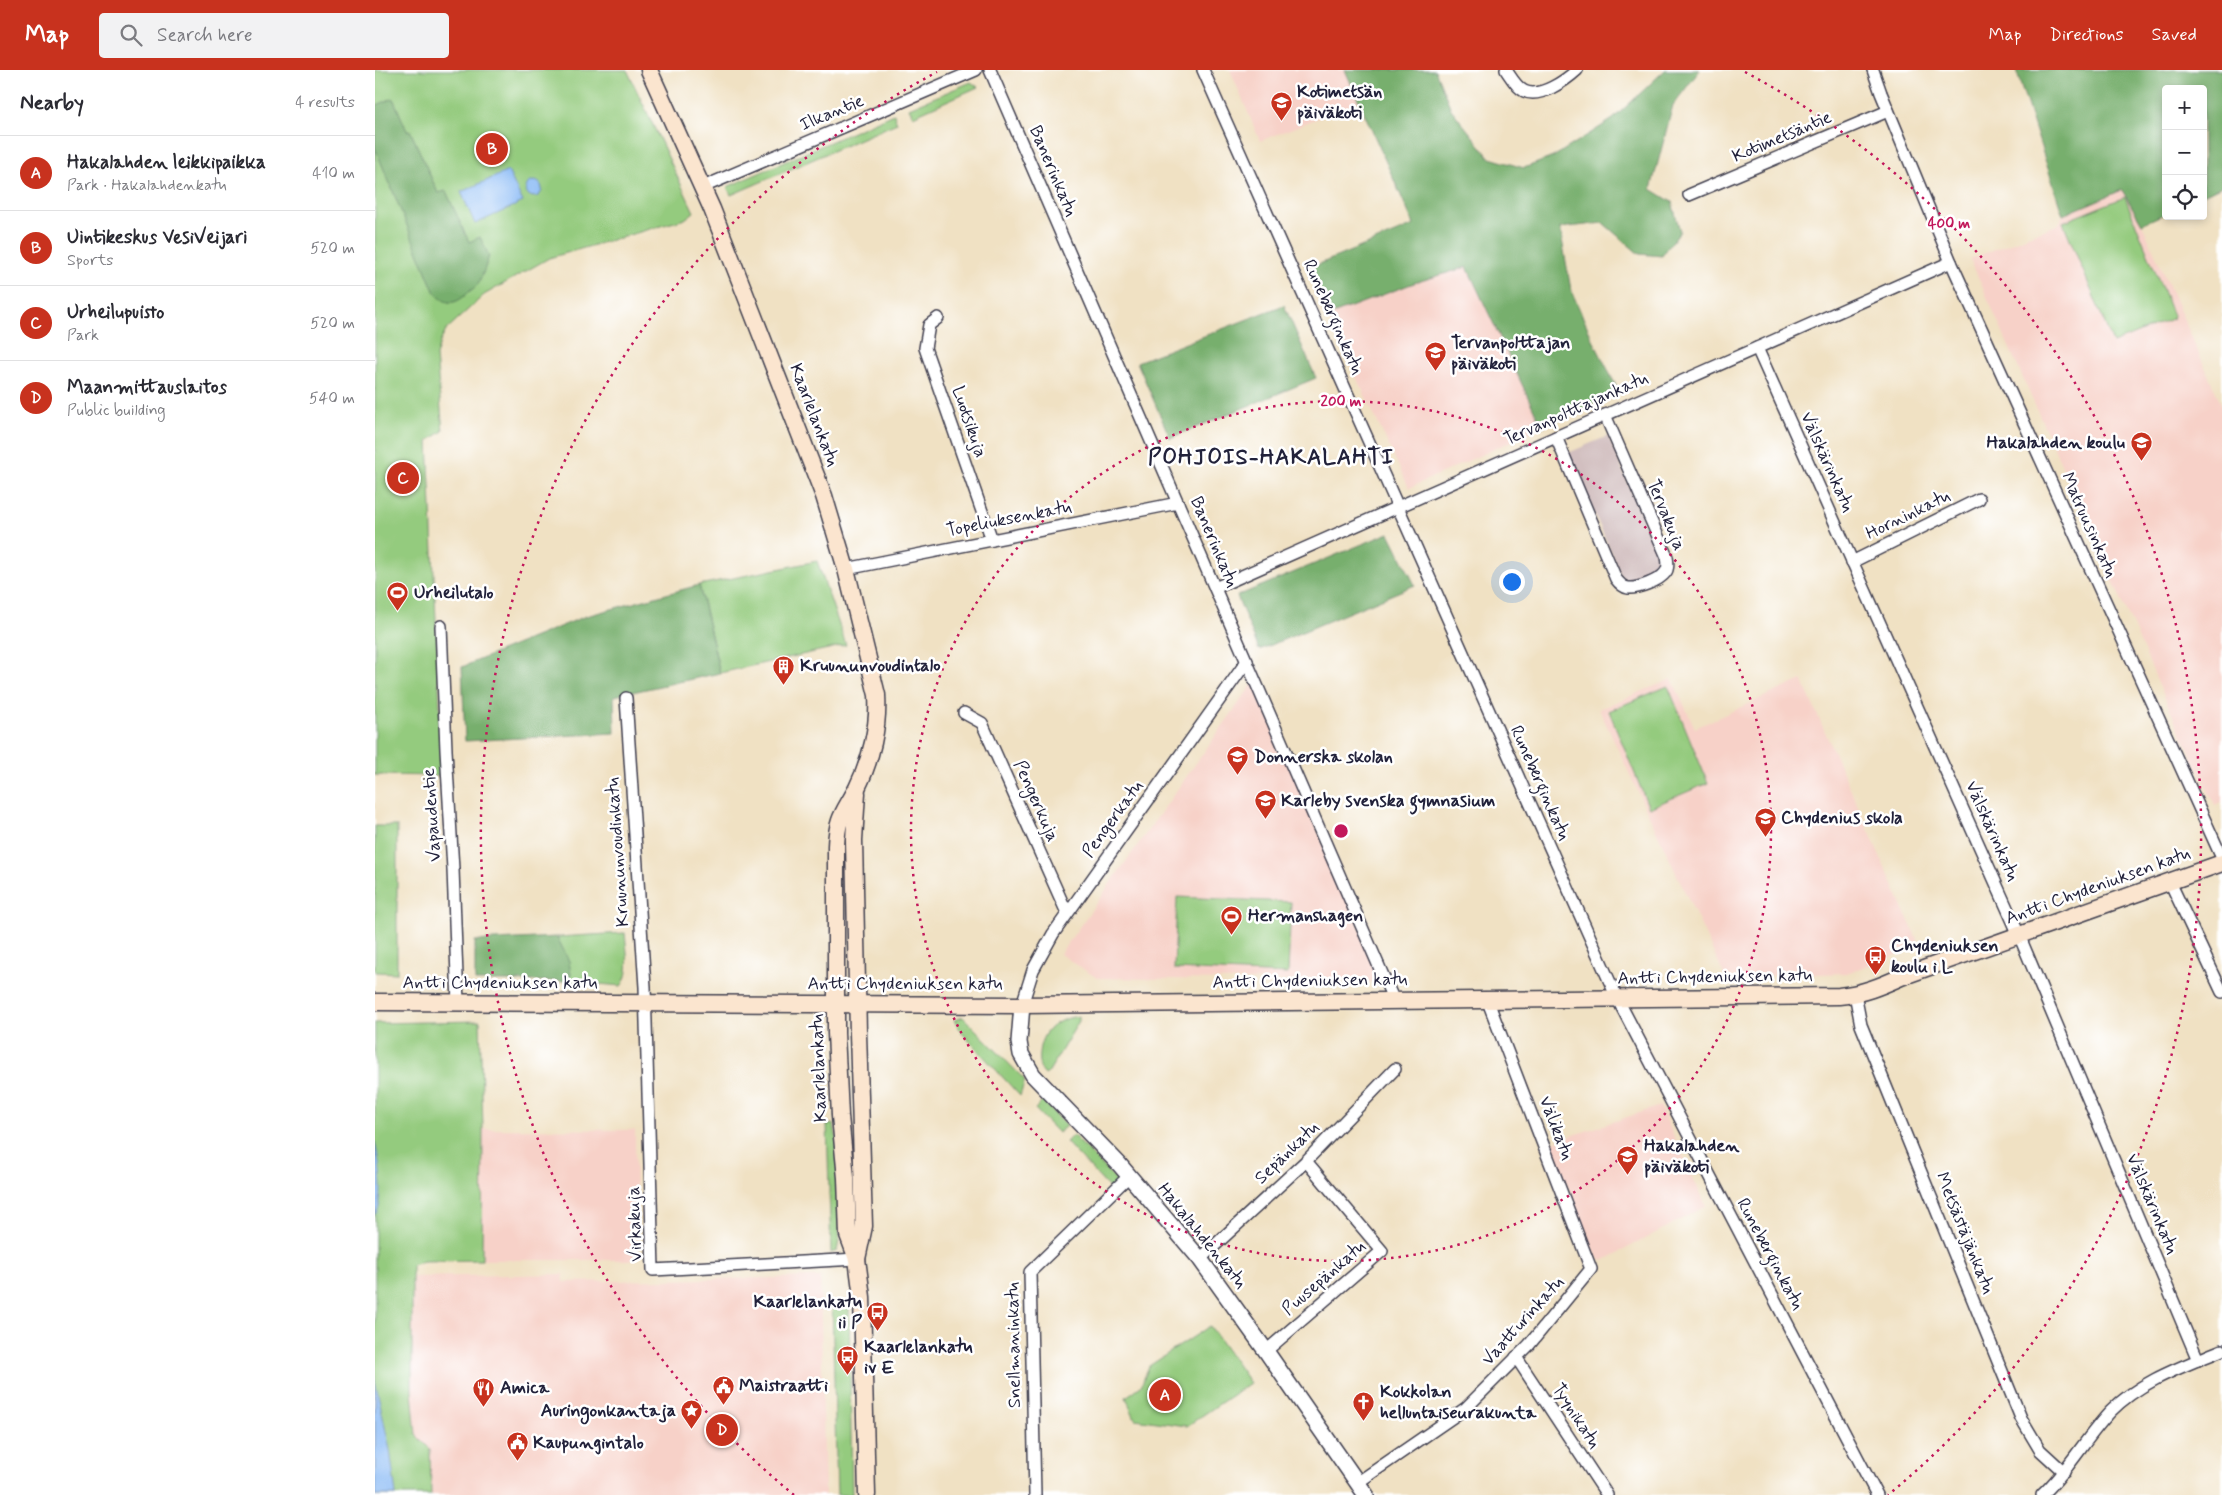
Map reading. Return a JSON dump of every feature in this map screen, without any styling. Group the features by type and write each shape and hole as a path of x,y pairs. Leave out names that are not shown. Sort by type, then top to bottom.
{"main road":[{"name":"Kaarlelankatu","path":"649,70 703,187 824,496 846,569 875,682 878,710 875,735 857,788 841,813 837,830 837,1004 840,1116 846,1178 848,1235 857,1259 862,1297 867,1495"},
{"name":"Kaarlelankatu","path":"857,788 854,840 864,1226 857,1259"},
{"name":"Antti Chydeniuksen katu","path":"375,1002 1022,1004 1487,1000 1855,994 1877,988 2222,863"}],"street":[{"name":"Ilkantie","path":"703,187 976,70"},
{"name":"Banerinkatu","path":"990,70 1394,1001"},
{"name":"Runeberginkatu","path":"1203,70 1617,998 1877,1495"},
{"path":"1506,70 1524,91 1536,94 1551,87 1577,70"},
{"name":"Matruusinkatu","path":"1873,70 1888,111 1951,262 2222,858"},
{"name":"Kotimetsäntie","path":"1689,195 1888,111"},
{"name":"Tervanpolttajankatu","path":"1215,588 1951,262"},
{"name":"Luotsikuja","path":"938,318 929,325 925,348 992,540"},
{"name":"Välskärinkatu","path":"1757,348 2019,935 2199,1360"},
{"name":"Tervakuja","path":"1556,437 1616,578 1620,584 1629,588 1649,583 1665,574 1667,570 1667,557 1605,415"},
{"name":"Horninkatu","path":"1852,562 1979,499"},
{"name":"Topeliuksenkatu","path":"846,569 1179,503"},
{"name":"Vapaudentie","path":"441,626 445,750 453,869 458,1003"},
{"name":"Pengerkatu","path":"1022,1004 1033,970 1067,913 1247,661"},
{"name":"Kruununvoudinkatu","path":"626,698 646,1004"},
{"name":"Pengerkuja","path":"964,713 982,723 1067,913"},
{"path":"2170,882 2222,992"},
{"name":"Metsästäjänkatu","path":"1855,994 1861,1025 2021,1418 2040,1450 2064,1472"},
{"name":"Välikatu","path":"1487,1000 1591,1270"},
{"name":"Virkakuja","path":"646,1004 653,1270 857,1259"},
{"name":"Hakalahdenkatu","path":"1022,1004 1019,1042 1021,1054 1033,1075 1129,1176 1200,1259 1361,1489"},
{"name":"Sepänkatu","path":"1200,1259 1306,1161 1395,1069"},
{"name":"Puusepänkatu","path":"1266,1351 1383,1251 1306,1161"},
{"name":"Snellmaninkatu","path":"1035,1495 1030,1272 1129,1176"},
{"name":"Vaatturinkatu","path":"1361,1489 1466,1408 1548,1323 1591,1270"},
{"path":"2043,1495 2064,1472 2101,1421 2120,1402 2153,1381 2222,1350"},
{"name":"Tyynikatu","path":"1517,1357 1607,1495"}],"shaded area":[{"name":"Kotimetsän päiväkoti","path":"1230,70 1345,70 1359,102 1260,141"},
{"name":"Hakalahden koulu","path":"2122,190 2142,224 2222,406 2222,803 2215,805 2176,723 1970,259 2059,224 2063,215"},
{"name":"Tervanpolttajan päiväkoti","path":"1467,267 1542,427 1409,488 1327,316 1414,283"},
{"path":"1608,436 1658,555 1657,565 1651,570 1631,579 1625,579 1621,575 1568,453"},
{"name":"Chydenius skola","path":"1672,679 1695,728 1802,680 1920,946 1847,973 1725,977 1599,709"},
{"path":"1254,682 1383,982 1097,978 1060,954"},
{"name":"Hakalahden päiväkoti","path":"1660,1106 1706,1206 1605,1260 1597,1258 1550,1143"},
{"path":"483,1129 635,1130 637,1260 482,1260"},
{"path":"564,1274 563,1282 820,1277 825,1495 431,1495 430,1449 416,1435 412,1392 412,1277"}],"green space":[{"path":"375,70 627,70 694,212 685,219 549,258 484,295 447,329 440,342 436,356 443,431 428,441 443,776 375,775"},
{"path":"1345,70 1435,70 1451,109 1490,158 1524,168 1553,157 1613,119 1665,70 1700,70 1673,105 1651,189 1672,202 1680,231 1662,256 1639,254 1603,223 1560,228 1571,290 1619,392 1542,427 1467,267 1414,283 1327,316 1312,267 1414,225"},
{"path":"2016,70 2222,70 2222,186 2207,193 2207,85 2162,85 2162,215 2142,224 2122,190 2063,215"},
{"path":"971,82 978,87 913,116 909,108"},
{"path":"393,98 407,131 410,130 438,193 446,191 469,242 480,237 489,256 479,283 461,299 456,301 448,302 443,300 434,291 375,148 375,106"},
{"path":"894,114 897,123 731,195 727,187"},
{"path":"2125,197 2174,318 2113,343 2063,222"},
{"path":"1284,305 1316,378 1170,438 1137,362"},
{"path":"1389,533 1415,585 1259,650 1237,596"},
{"path":"817,561 846,645 720,673 699,585"},
{"path":"699,585 720,673 614,696 615,733 465,741 462,667 586,616"},
{"path":"1668,686 1708,783 1649,808 1609,711"},
{"path":"375,826 397,826 397,973 375,972"},
{"name":"Hermanshagen","path":"1177,897 1291,902 1288,974 1174,969"},
{"path":"625,933 627,968 621,986 566,981 571,975 557,937"},
{"path":"557,937 569,961 571,975 566,981 475,981 475,941"},
{"path":"1079,1016 1079,1021 1045,1075 1040,1068 1039,1059 1040,1045 1043,1038 1051,1027 1057,1023"},
{"path":"963,1017 1025,1080 1020,1096 963,1034 954,1020"},
{"path":"480,1021 483,1129 482,1260 424,1261 412,1265 412,1392 416,1435 430,1449 431,1495 375,1495 375,1023"},
{"path":"1043,1101 1066,1126 1058,1133 1035,1109"},
{"path":"834,1124 837,1140 839,1241 837,1251 831,1253 827,1125"},
{"path":"1073,1135 1118,1182 1110,1189 1066,1142"},
{"path":"832,1303 849,1303 852,1495 837,1495"},
{"path":"1210,1326 1250,1383 1187,1426 1135,1419 1126,1397 1141,1386 1149,1366"}],"water":[{"path":"508,171 523,202 475,224 461,192"},
{"path":"534,181 540,183 542,189 540,195 534,197 528,195 526,189 528,183"},
{"path":"375,1142 380,1169 381,1190 378,1209 375,1215"},
{"path":"375,1380 390,1450 396,1495 375,1495"}],"place":[{"name":"Kotimetsän päiväkoti","path":"1281,121"},
{"name":"Uintikeskus VesiVeijari","path":"492,149"},
{"name":"Tervanpolttajan päiväkoti","path":"1435,372"},
{"name":"Hakalahden koulu","path":"2141,462"},
{"name":"Urheilupuisto","path":"403,478"},
{"name":"Urheilutalo","path":"398,612"},
{"name":"Kruununvoudintalo","path":"784,685"},
{"name":"Donnerska skolan","path":"1238,776"},
{"name":"Karleby svenska gymnasium","path":"1265,820"},
{"name":"Chydenius skola","path":"1765,837"},
{"name":"Hermanshagen","path":"1232,935"},
{"name":"Chydeniuksen koulu i L","path":"1875,975"},
{"name":"Hakalahden päiväkoti","path":"1628,1175"},
{"name":"Kaarlelankatu ii P","path":"878,1331"},
{"name":"Kaarlelankatu iv E","path":"848,1376"},
{"name":"Hakalahden leikkipaikka","path":"1165,1395"},
{"name":"Maistraatti","path":"723,1405"},
{"name":"Amica","path":"484,1407"},
{"name":"Kokkolan helluntaiseurakunta","path":"1364,1421"},
{"name":"Auringonkantaja","path":"692,1430"},
{"name":"Maanmittauslaitos","path":"722,1430"},
{"name":"Kaupungintalo","path":"517,1462"}],"district":[{"name":"POHJOIS-HAKALAHTI","path":"1271,458"}]}
